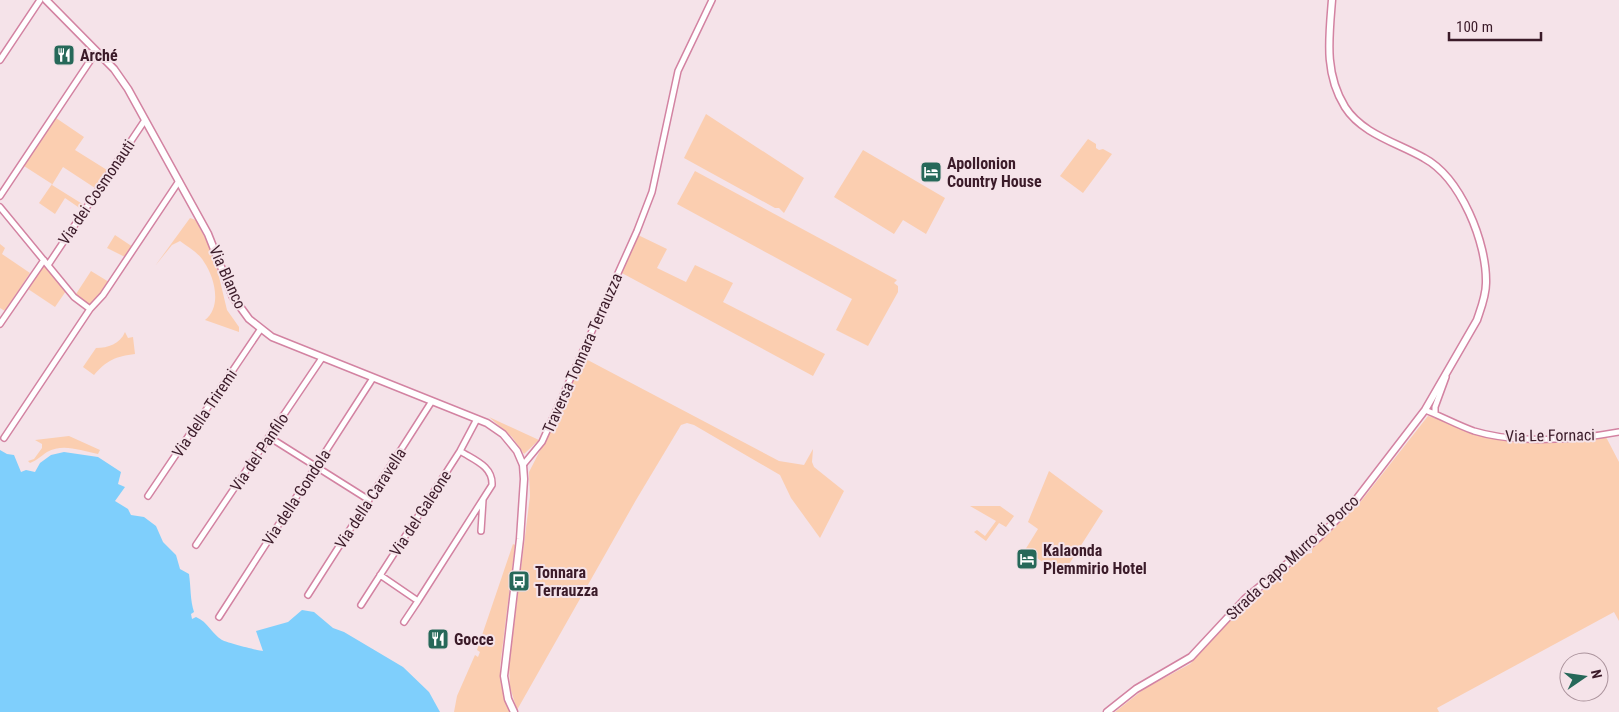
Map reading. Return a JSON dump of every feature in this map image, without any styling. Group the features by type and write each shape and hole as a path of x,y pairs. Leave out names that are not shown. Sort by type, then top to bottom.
{"street":[{"path":"0,60 40,0"},
{"name":"Via Blanco","path":"46,0 120,77 215,248 233,297 248,320 272,337 487,423 502,434 517,451 523,465"},
{"name":"Traversa Tonnara Terrauzza","path":"523,465 542,442 637,231 652,192 678,71 712,0"},
{"name":"Strada Capo Murro di Porco","path":"1107,712 1136,689 1191,657 1245,599 1319,537 1355,501 1425,410 1477,320 1485,296 1486,272 1481,244 1450,180 1426,158 1374,132 1354,118 1346,109 1336,89 1330,68 1332,0"},
{"path":"0,196 96,52"},
{"name":"Via dei Cosmonauti","path":"0,324 46,262 145,120"},
{"path":"4,438 90,309 109,287 179,181"},
{"path":"0,183 6,188"},
{"path":"0,207 74,297 90,309"},
{"name":"Via della Triremi","path":"148,496 260,330"},
{"name":"Via del Panfilo","path":"196,546 322,358"},
{"path":"1435,414 1435,407 1450,368"},
{"name":"Via della Gondola","path":"219,617 373,378"},
{"name":"Via della Caravella","path":"308,595 432,402"},
{"name":"Via Le Fornaci","path":"1425,410 1470,429 1504,437 1580,438 1619,432"},
{"name":"Via del Galeone","path":"361,605 460,451 478,419"},
{"path":"269,437 370,500"},
{"path":"404,622 492,485 491,474 484,466 460,451"},
{"path":"514,712 508,699 504,676 524,498 523,465"},
{"path":"481,531 483,499"},
{"path":"380,576 418,601"}],"shaded area":[{"path":"706,114 804,178 784,213 779,208 775,208 684,158"},
{"path":"56,118 84,137 75,150 107,170 95,188 63,167 52,185 84,205 81,209 65,198 55,214 39,203 52,184 24,166"},
{"path":"1088,139 1096,144 1096,148 1099,150 1103,149 1112,154 1083,193 1060,176"},
{"path":"863,150 945,198 926,234 903,220 894,234 834,197"},
{"path":"695,171 897,280 894,283 898,286 898,292 868,346 836,330 852,299 677,204"},
{"path":"190,218 196,220 214,256 227,310 239,327 239,332 205,320 214,308 214,284 204,262 193,250 180,241 172,245 155,266"},
{"path":"115,235 133,247 125,257 107,248"},
{"path":"638,235 667,249 657,268 686,282 695,265 733,283 723,302 825,354 813,376 620,272"},
{"path":"0,244 5,248 2,254 30,273 5,311 0,308"},
{"path":"44,265 66,291 55,307 28,289"},
{"path":"91,271 109,282 96,301 89,305 76,294"},
{"path":"125,332 128,338 133,337 135,354 112,360 94,375 83,367 96,348 113,344 120,340"},
{"path":"582,357 779,461 804,465 813,449 812,462 814,467 844,491 820,538 791,498 780,475 694,425 687,423 681,425 636,500 517,710 510,687 509,665 530,496 529,472 547,437"},
{"path":"1428,416 1479,435 1510,441 1559,442 1606,437 1619,462 1619,621 1614,612 1437,708 1439,712 1115,712 1144,689 1190,664 1241,609 1306,554 1312,553 1312,548 1358,505"},
{"path":"489,417 539,440 524,454 512,437"},
{"path":"69,436 100,450 98,454 72,448 60,448 47,452 30,463 28,461 34,459 42,448 42,444 35,440"},
{"path":"1049,471 1103,511 1062,575 1025,550 1038,529 1028,522"},
{"path":"970,506 1000,506 1014,516 1006,527 999,523 986,541 974,532 977,530 985,536 996,521"},
{"path":"513,544 515,545 500,667 501,685 510,712 454,712 457,696 475,655 478,657 480,652 477,650"}],"water":[{"path":"0,450 14,455 21,472 26,470 35,472 40,463 51,455 64,452 98,457 121,472 118,484 125,487 115,501 128,509 131,515 144,517 156,526 163,542 176,555 180,569 189,574 194,612 191,614 192,619 196,617 200,619 222,640 263,651 256,631 288,622 302,610 314,612 333,628 344,632 403,667 429,692 440,712 0,712"}],"place":[{"name":"Arché","path":"64,55"},
{"name":"Apollonion Country House","path":"931,172"},
{"name":"Kalaonda Plemmirio Hotel","path":"1027,559"},
{"name":"Tonnara Terrauzza","path":"519,581"},
{"name":"Gocce","path":"438,639"}]}
